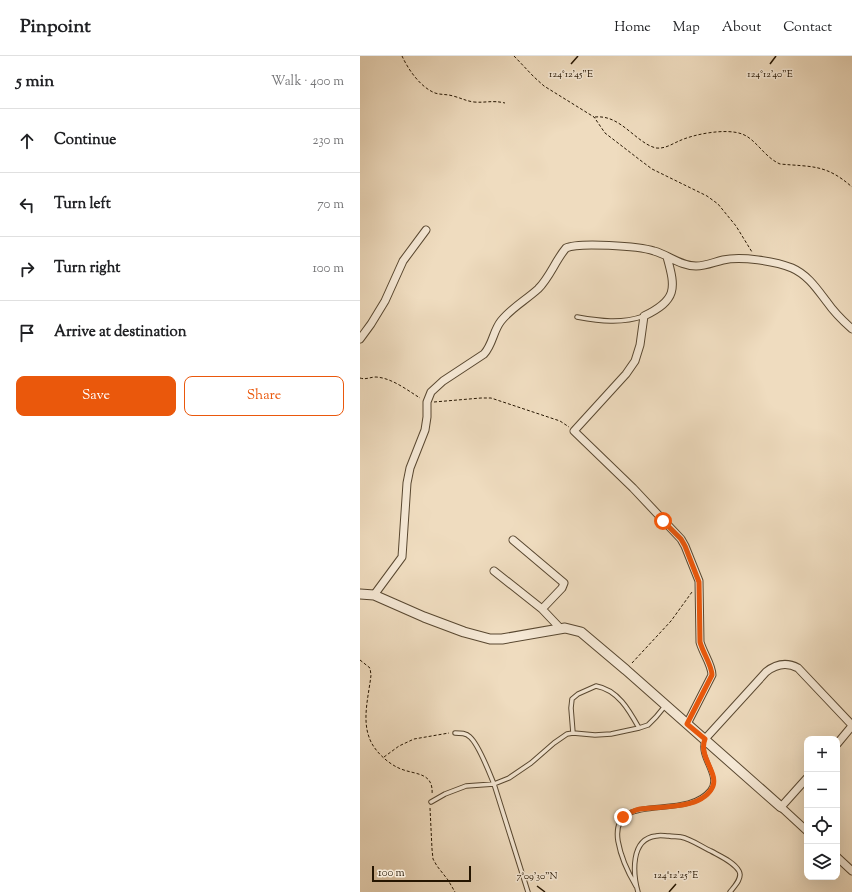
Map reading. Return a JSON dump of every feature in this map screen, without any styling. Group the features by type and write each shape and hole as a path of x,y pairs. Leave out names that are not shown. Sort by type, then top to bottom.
{"street":[{"path":"360,339 385,301 403,261 426,230"},
{"path":"374,595 402,557 407,483 410,468 425,430 427,402 431,392 443,381 484,354 489,348 499,323 510,311 538,289 566,248 574,246 626,246 653,250 687,265 698,266 737,258 755,259 784,266 800,273 809,280 835,312 852,329"},
{"path":"667,257 673,280 671,294 658,308 644,316 640,345 635,360 626,374 574,431 633,488 681,539 699,582 700,642 702,650 711,668 712,675 687,724"},
{"path":"513,540 564,583 562,588 542,609"},
{"path":"494,571 542,609 560,628"},
{"path":"360,594 374,595 424,617 464,632 490,639 502,639 560,628 570,628 582,632 705,739 804,828"},
{"path":"705,739 766,672 772,667 786,664 798,668 852,726 840,740"},
{"path":"781,807 804,781"},
{"path":"840,860 852,871"}],"lane":[{"path":"577,316 613,322 632,320 644,316"},
{"path":"573,733 571,708 572,699 578,694 596,686 610,690 627,708 639,728"},
{"path":"431,802 445,794 466,786 494,784 520,771 562,737 573,733 602,735 639,728 651,723 665,705"},
{"path":"455,733 463,733 469,736 474,742 494,784 528,892"},
{"path":"638,892 622,860 617,833 619,822 623,817 639,809 672,807 696,802 710,790 714,781 703,748 705,739"},
{"path":"636,886 635,858 642,843 656,836 682,837 722,857 739,871 740,876 730,892"}],"path":[{"path":"402,56 418,80 426,88 434,92 449,95 465,101 476,102 496,100 505,103"},
{"path":"514,56 544,86 594,117 606,133 640,160 652,168 707,196 718,204 727,213 745,238 755,259"},
{"path":"594,117 602,116 609,118 655,148 662,148 697,134 734,131 744,134 751,139 775,162 780,164 816,166 829,171 852,187"},
{"path":"360,378 363,380 376,377 388,381 406,388 427,402 491,398 560,421 574,431"},
{"path":"626,670 671,621 699,582"},
{"path":"360,660 370,668 371,675 366,723 368,737 375,749 399,769 421,774 427,778 432,787 430,812 434,859 437,866 455,892"},
{"path":"384,758 399,746 414,739 455,733"}],"route":[{"path":"623,817 639,809 672,807 696,802 710,790 714,781 703,748 705,739 687,724 712,679 712,671 702,650 700,642 699,582 681,539 663,521"}]}
